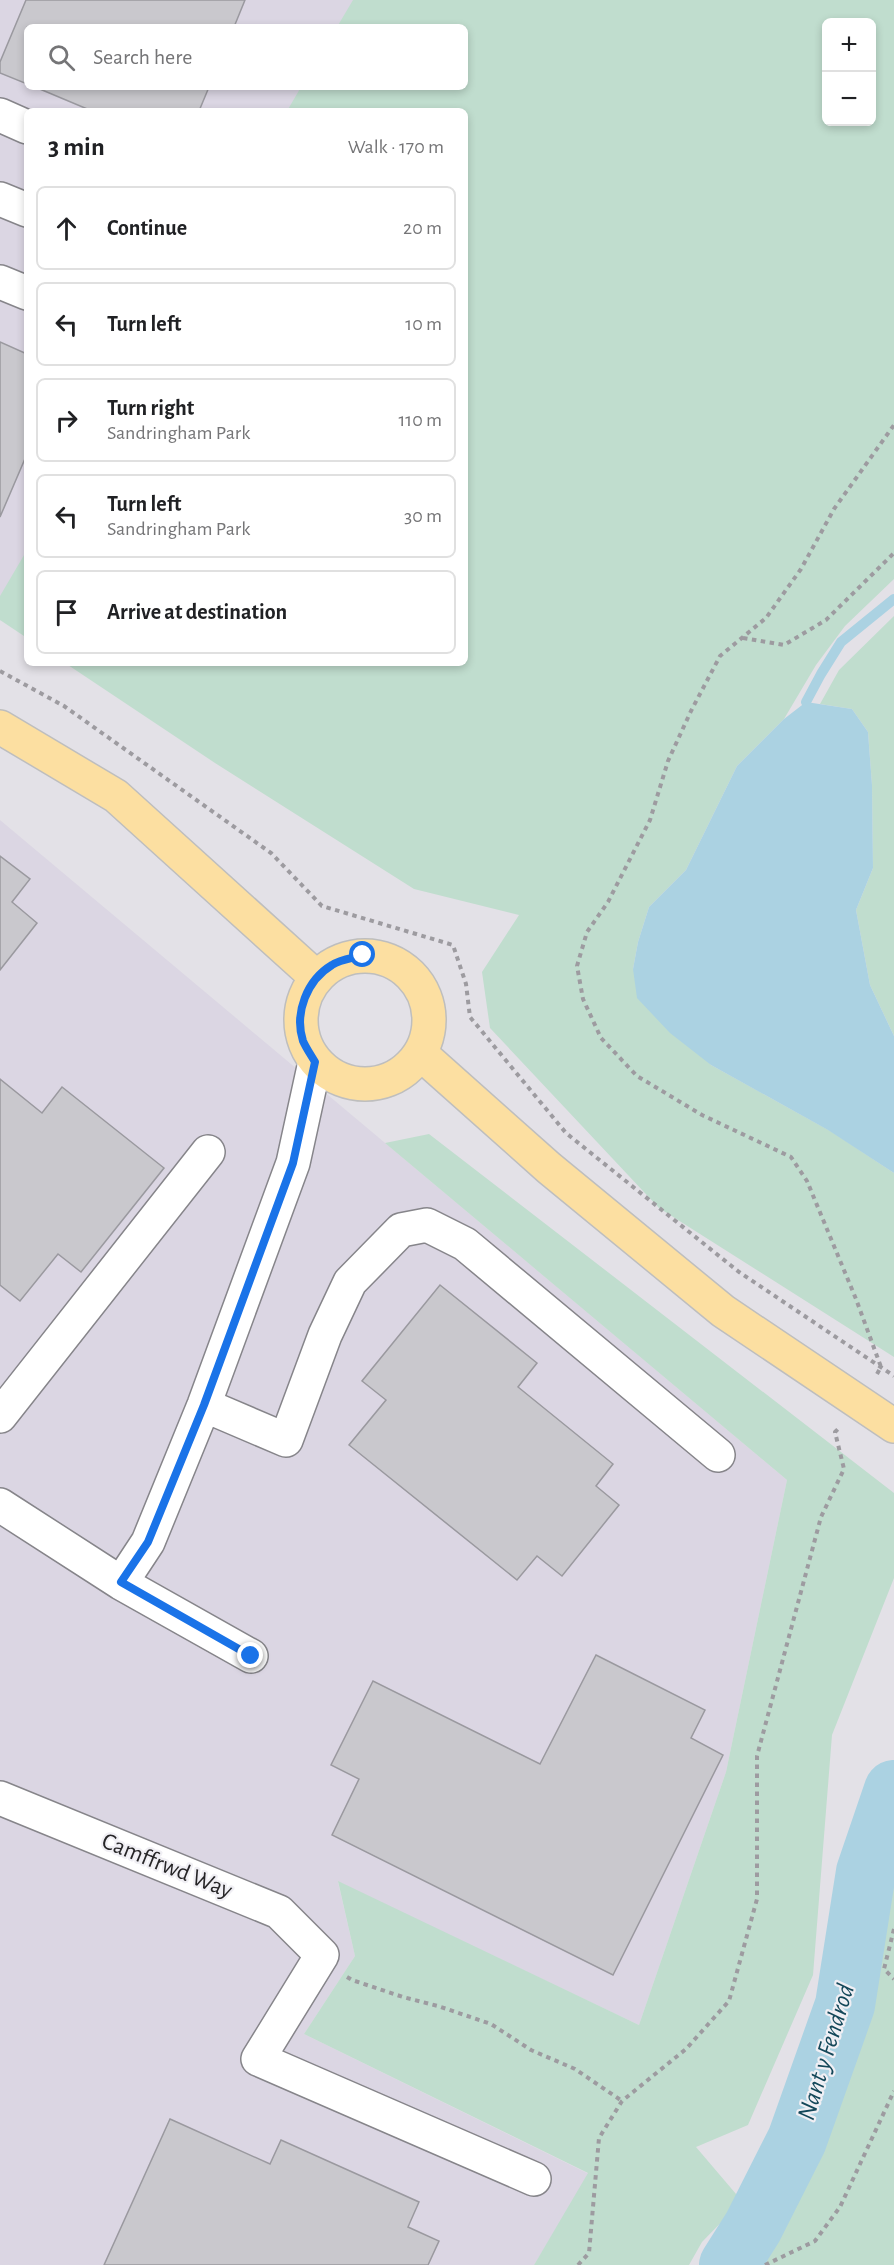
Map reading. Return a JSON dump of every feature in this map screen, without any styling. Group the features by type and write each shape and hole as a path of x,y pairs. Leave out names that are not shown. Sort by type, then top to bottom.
{"main road":[{"path":"0,727 116,796 316,977"},
{"path":"363,955 386,958 407,970 427,1000 430,1022 421,1054 406,1071 386,1082 372,1085 350,1083 329,1074 315,1062 303,1042 300,1021 303,999 316,977 334,963 363,955"},
{"path":"421,1054 549,1168 723,1311 894,1426"}],"street":[{"path":"0,115 24,126"},
{"path":"0,199 24,209"},
{"path":"0,282 24,292"},
{"path":"121,1582 148,1542 204,1405 293,1163 315,1062"},
{"path":"0,1416 208,1152"},
{"path":"204,1405 286,1440 325,1335 350,1282 401,1230 427,1225 465,1244 718,1455"},
{"path":"0,1505 121,1582 251,1656"},
{"name":"Camffrwd Way","path":"0,1798 279,1912 322,1955"},
{"path":"322,1955 258,2059 534,2179"}],"path":[{"path":"743,638 784,645 826,620 894,553"},
{"path":"0,671 64,706 271,853 322,906 453,945 466,984 470,1017 566,1133 739,1272 894,1376"},
{"path":"894,1929 884,1969 894,1979"},
{"path":"322,1955 352,1980 491,2024 531,2050 575,2069 622,2101"},
{"path":"765,2265 815,2241 840,2207 894,2091"}],"shaded area":[{"path":"0,0 409,0 393,24 24,24 24,90 350,90 338,108 24,108 24,585 0,621"},
{"path":"0,820 787,1480 726,1772 639,2025 338,1882 355,1956 304,2034 589,2174 534,2265 0,2265"}],"green space":[{"path":"353,0 894,0 894,579 845,626 816,665 784,719 737,766 686,870 649,907 638,942 633,969 711,1065 832,1132 894,1173 894,1357 659,1208 490,1028 482,972 519,915 414,889 215,763 70,666 468,666 468,108 289,108 299,90 468,90 468,24 339,24"},
{"path":"24,555 24,636 0,620 0,596"},
{"path":"894,616 894,1036 870,985 856,910 873,868 872,785 868,732 852,709 820,704 839,670"},
{"path":"429,1134 894,1493 894,1578 832,1735 813,1975 748,2125 696,2147 742,2201 702,2242 689,2265 534,2265 588,2173 304,2034 355,1956 338,1881 639,2025 726,1772 787,1480 385,1143"},
{"path":"894,1827 894,2265 737,2265 781,2192 833,2074 869,1951 880,1865"}],"water":[{"path":"806,702 852,709 868,732 872,785 873,868 856,910 870,985 894,1036 894,1173 828,1130 711,1065 670,1033 637,998 633,969 638,942 649,907 686,870 737,766 784,719"}],"building":[{"path":"26,0 245,0 235,24 24,24 24,83 0,73 0,62"},
{"path":"42,90 208,90 200,108 85,108"},
{"path":"0,342 24,353 24,461 0,517"},
{"path":"0,856 30,879 12,902 37,923 0,970"},
{"path":"0,1079 42,1113 62,1087 164,1168 81,1272 58,1254 20,1301 0,1285"},
{"path":"440,1285 537,1363 518,1387 613,1464 596,1486 619,1505 562,1576 537,1556 517,1580 349,1445 386,1400 362,1381"},
{"path":"596,1655 705,1710 691,1738 723,1755 613,1975 332,1835 359,1779 331,1765 373,1681 540,1764"},
{"path":"170,2119 270,2164 281,2140 419,2202 408,2227 439,2241 428,2265 104,2265"}],"waterway":[{"name":"Nant y Fendrod","path":"806,702 841,642 894,599"},
{"path":"876,1779 893,1792"},
{"name":"Nant y Fendrod","path":"729,2265 753,2227 797,2140 845,2005 866,1872 894,1790"}],"route":[{"path":"251,1656 121,1582 148,1542 204,1405 293,1163 315,1062 303,1042 300,1021 303,999 316,977 334,963 363,955"}]}
